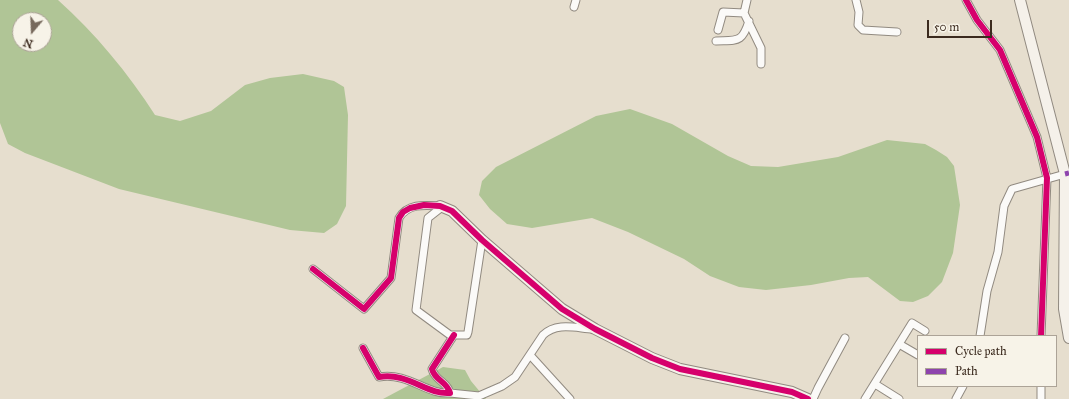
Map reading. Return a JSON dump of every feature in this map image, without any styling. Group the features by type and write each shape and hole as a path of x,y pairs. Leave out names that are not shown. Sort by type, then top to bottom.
{"street":[{"path":"747,0 744,13 761,48 761,64"},
{"path":"856,0 859,12 858,25 863,30 897,32"},
{"path":"966,0 977,20 1000,50 1037,137 1047,178 1042,335"},
{"path":"1020,0 1064,174 1064,309 1069,338"},
{"path":"718,30 722,12 744,13"},
{"path":"716,41 740,38 745,34 749,21"},
{"path":"980,335 987,291 998,252 1004,206 1012,189 1064,174"},
{"path":"313,269 364,310 391,278 399,218 403,212 410,208 424,205 441,207 452,211 482,240 562,309 595,329 652,358 680,369 792,392 808,399"},
{"path":"441,207 428,218 416,310 450,335 467,335 482,240"},
{"path":"865,399 912,323 925,331"},
{"path":"363,348 379,377 388,375 399,376 442,393 480,396 502,386 514,377 543,335 550,329 559,327 595,329"},
{"path":"450,393 448,387 433,375 432,369 454,335"},
{"path":"814,399 818,388 845,338"},
{"path":"899,344 917,354"},
{"path":"530,355 570,399"},
{"path":"875,384 899,399"},
{"path":"956,399 962,387"},
{"path":"1041,387 1041,399"}],"green space":[{"path":"0,0 58,0 85,26 110,54 134,84 155,115 180,121 211,111 245,85 270,78 303,74 334,81 344,87 348,115 346,206 337,224 324,233 290,230 119,189 25,153 8,144 0,123"},
{"path":"630,109 672,124 728,156 751,166 778,167 838,157 887,140 925,144 936,150 947,157 954,166 960,205 953,253 942,282 928,296 913,302 900,301 868,277 849,278 811,285 766,290 739,287 710,276 684,259 628,232 592,218 532,228 507,224 490,209 479,195 482,181 496,167 596,116"},
{"path":"443,367 465,370 471,381 486,399 383,399"}],"marked path":[{"path":"1065,174 1069,173"}],"cycle path":[{"path":"966,0 977,20 1000,50 1037,137 1047,178 1041,335"},
{"path":"313,269 364,309 391,278 399,218 403,212 410,208 424,205 440,206 452,211 482,240 562,309 595,329 652,358 680,369 792,392 808,399"},
{"path":"363,348 379,377 390,376 408,380 433,391 450,393 432,369 454,335"}]}
